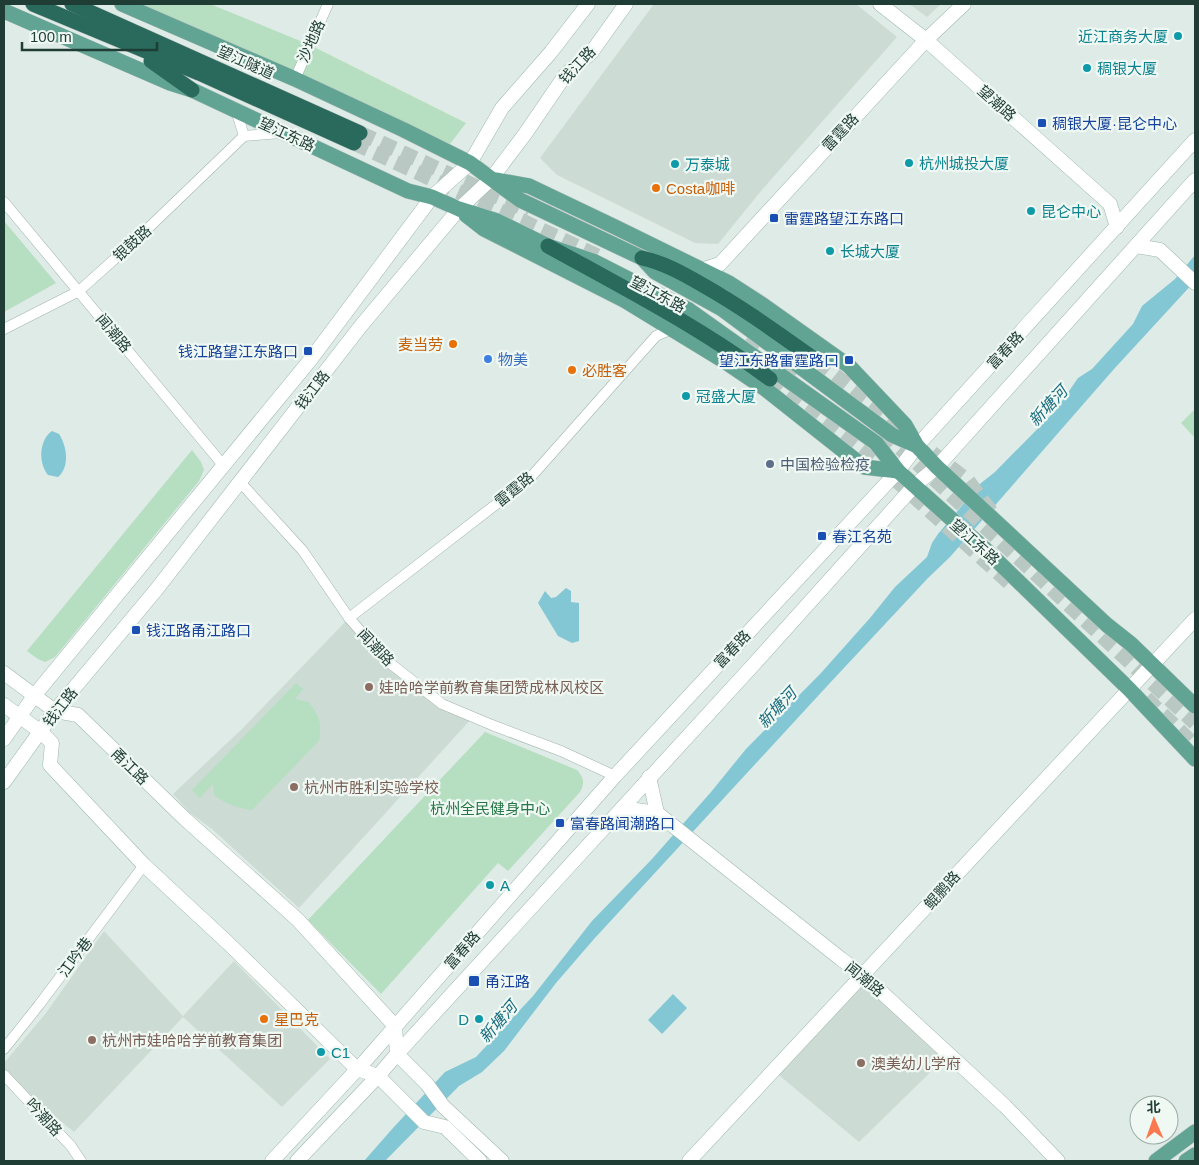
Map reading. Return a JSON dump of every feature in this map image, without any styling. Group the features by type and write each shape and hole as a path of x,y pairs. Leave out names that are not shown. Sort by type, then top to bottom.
{"highway":[{"path":"33,4 118,40 192,90"},
{"name":"望江隧道","path":"72,4 117,22 357,138 118,40"},
{"path":"548,246 671,314 711,338 770,379"},
{"path":"642,258 666,265 709,288 756,317 817,361"}],"main road":[{"name":"望江东路","path":"122,4 295,79 404,130 470,164 520,200 642,258 655,272 722,309 892,435 916,446 958,488 1107,625 1153,664 1195,706"},
{"name":"望江东路","path":"4,11 170,83 192,90 408,191 432,197 459,209 497,221 548,246 593,261 689,310 876,443 898,471 985,550 1129,689 1195,759"},
{"path":"491,179 529,186 729,283 849,366 905,425 916,446"},
{"path":"459,209 484,229 672,329 764,388 864,467 898,471"},
{"path":"1156,1161 1195,1132"},
{"path":"1186,1161 1195,1155"}],"street":[{"name":"沙地路","path":"295,79 328,4"},
{"name":"钱江路","path":"4,739 34,696 311,359 432,197 470,164 502,108 551,52 588,4"},
{"name":"钱江路","path":"4,782 55,711 156,590 360,327 459,209 491,179 525,134 566,74 591,53 626,4"},
{"name":"望潮路","path":"880,4 926,40 1110,204"},
{"name":"雷霆路","path":"702,270 720,264 926,40 964,4"},
{"path":"236,110 244,136 283,132"},
{"name":"银鼓路","path":"4,329 79,290 139,237 244,136"},
{"name":"富春路","path":"272,1161 357,1069 614,776 898,471 916,446 1195,140"},
{"name":"富春路","path":"297,1161 378,1076 396,1054 756,663 914,485 937,467 1195,180"},
{"name":"闻潮路","path":"4,202 223,465"},
{"path":"1117,227 1110,204 1135,208"},
{"path":"1154,226 1163,254"},
{"path":"1136,246 1163,254 1195,283"},
{"path":"720,264 729,283"},
{"path":"654,318 656,336"},
{"name":"雷霆路","path":"349,618 530,478 656,336 672,329"},
{"name":"闻潮路","path":"240,482 303,551 349,618 386,660 442,704 492,725 561,750 614,776"},
{"name":"鲲鹏路","path":"689,1161 864,976 988,840 1195,619"},
{"name":"甬江路","path":"4,673 55,711 78,715 185,819 298,920 395,1026"},
{"path":"4,705 41,732 52,743 50,765 144,865 228,943 357,1069 378,1076 424,1122 445,1127 480,1161"},
{"path":"622,808 657,813 650,778"},
{"name":"闻潮路","path":"657,813 864,976 1005,1106 1058,1161"},
{"name":"江吟巷","path":"4,1048 39,1006 144,865"},
{"path":"395,1026 396,1054 427,1084 442,1106 502,1161"},
{"name":"吟潮路","path":"4,1075 71,1146 81,1161"}],"shaded area":[{"path":"654,4 856,4 897,37 761,191 718,244 695,243 557,175 540,158"},
{"path":"909,4 941,4 927,17"},
{"name":"杭州市胜利实验学校","path":"349,618 386,660 442,704 473,717 299,908 212,829 190,813 173,794 244,727"},
{"name":"杭州市娃哈哈学前教育集团","path":"104,931 183,1016 234,961 330,1059 282,1107 183,1017 74,1132 4,1075 4,1063 46,1013"},
{"name":"澳美幼儿学府","path":"864,976 949,1054 859,1142 774,1071"}],"green space":[{"path":"136,4 210,4 310,45 466,123 450,144 298,72"},
{"path":"4,221 56,283 4,312"},
{"path":"1195,409 1195,438 1181,423"},
{"path":"192,450 201,462 204,470 199,481 55,657 45,662 27,651"},
{"path":"296,683 303,689 295,699 309,702 318,716 320,725 319,741 252,810 232,805 218,798 214,795 213,784 200,798 192,790"},
{"name":"杭州全民健身中心","path":"485,732 577,770 583,781 582,789 508,871 498,863 381,994 308,920"}],"water":[{"path":"1195,255 1195,281 1114,369 950,557 829,684 594,939 556,983 504,1051 482,1072 459,1086 385,1161 364,1161 445,1072 476,1057 533,996 592,921 652,859 746,749 821,673 895,587 927,557 932,543 938,534 981,483 995,472 1056,410 1078,378 1092,369 1133,324 1142,306 1175,279"},
{"path":"52,431 59,434 62,439 66,456 64,468 58,477 48,475 41,458 44,440"},
{"path":"566,588 571,591 571,602 579,603 579,641 572,643 558,636 538,603 545,591 551,598 556,597"},
{"path":"673,994 687,1008 662,1034 648,1020"}],"tunnel":[{"path":"360,133 529,211"},
{"path":"354,143 602,258"},
{"path":"745,341 795,378"},
{"path":"817,361 902,429"},
{"path":"770,379 897,481 1013,586"},
{"path":"883,433 1195,723"},
{"path":"932,453 968,481 991,512"},
{"path":"1146,698 1195,746"}],"place":[{"name":"近江商务大厦","path":"1178,36"},
{"name":"稠银大厦","path":"1087,68"},
{"name":"稠银大厦·昆仑中心","path":"1042,123"},
{"name":"杭州城投大厦","path":"909,163"},
{"name":"万泰城","path":"675,164"},
{"name":"Costa咖啡","path":"656,188"},
{"name":"昆仑中心","path":"1031,211"},
{"name":"雷霆路望江东路口","path":"774,218"},
{"name":"长城大厦","path":"830,251"},
{"name":"麦当劳","path":"453,344"},
{"name":"钱江路望江东路口","path":"308,351"},
{"name":"物美","path":"488,359"},
{"name":"望江东路雷霆路口","path":"849,360"},
{"name":"必胜客","path":"572,370"},
{"name":"冠盛大厦","path":"686,396"},
{"name":"中国检验检疫","path":"770,464"},
{"name":"春江名苑","path":"822,536"},
{"name":"钱江路甬江路口","path":"136,630"},
{"name":"娃哈哈学前教育集团赞成林风校区","path":"369,687"},
{"name":"杭州市胜利实验学校","path":"294,787"},
{"name":"富春路闻潮路口","path":"560,823"},
{"name":"A","path":"490,885"},
{"name":"甬江路","path":"474,981"},
{"name":"星巴克","path":"264,1019"},
{"name":"D","path":"479,1019"},
{"name":"杭州市娃哈哈学前教育集团","path":"92,1040"},
{"name":"C1","path":"321,1052"},
{"name":"澳美幼儿学府","path":"861,1063"}],"water label":[{"name":"新塘河","path":"1048,406"},
{"name":"新塘河","path":"777,708"},
{"name":"新塘河","path":"498,1022"}]}
